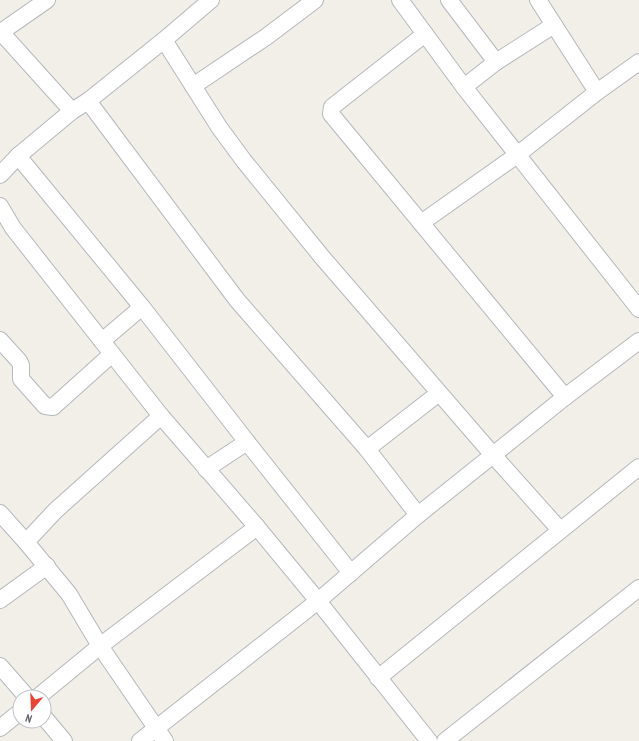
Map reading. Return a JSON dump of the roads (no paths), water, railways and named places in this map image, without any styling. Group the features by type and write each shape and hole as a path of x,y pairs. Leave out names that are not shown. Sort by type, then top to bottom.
{"street":[{"path":"47,0 0,32 72,111"},
{"path":"0,175 18,156 72,111 88,101 211,0"},
{"path":"193,86 266,37 316,0"},
{"path":"400,0 464,87 639,309"},
{"path":"449,0 496,62"},
{"path":"538,0 597,92"},
{"path":"464,87 496,62 554,25"},
{"path":"425,34 332,107 331,114 565,397"},
{"path":"164,40 219,127 244,161 322,257 493,455 560,530"},
{"path":"421,223 517,155 597,92 636,71"},
{"path":"88,101 237,300 367,449 418,515"},
{"path":"18,156 142,307 351,573"},
{"path":"0,206 13,228 161,416 257,527 429,741"},
{"path":"102,341 142,307"},
{"path":"0,340 21,365 21,379 45,406 49,407 53,406 112,354"},
{"path":"140,741 161,735 418,515 565,397 639,341"},
{"path":"367,449 439,393"},
{"path":"26,542 55,511 161,416"},
{"path":"206,469 247,442"},
{"path":"378,678 639,467"},
{"path":"0,513 47,566 69,594 100,646 161,735"},
{"path":"48,689 100,646 257,527"},
{"path":"0,600 47,566"},
{"path":"446,741 639,588"},
{"path":"0,666 20,689"},
{"path":"0,728 12,718"},
{"path":"52,727 64,741"}]}
